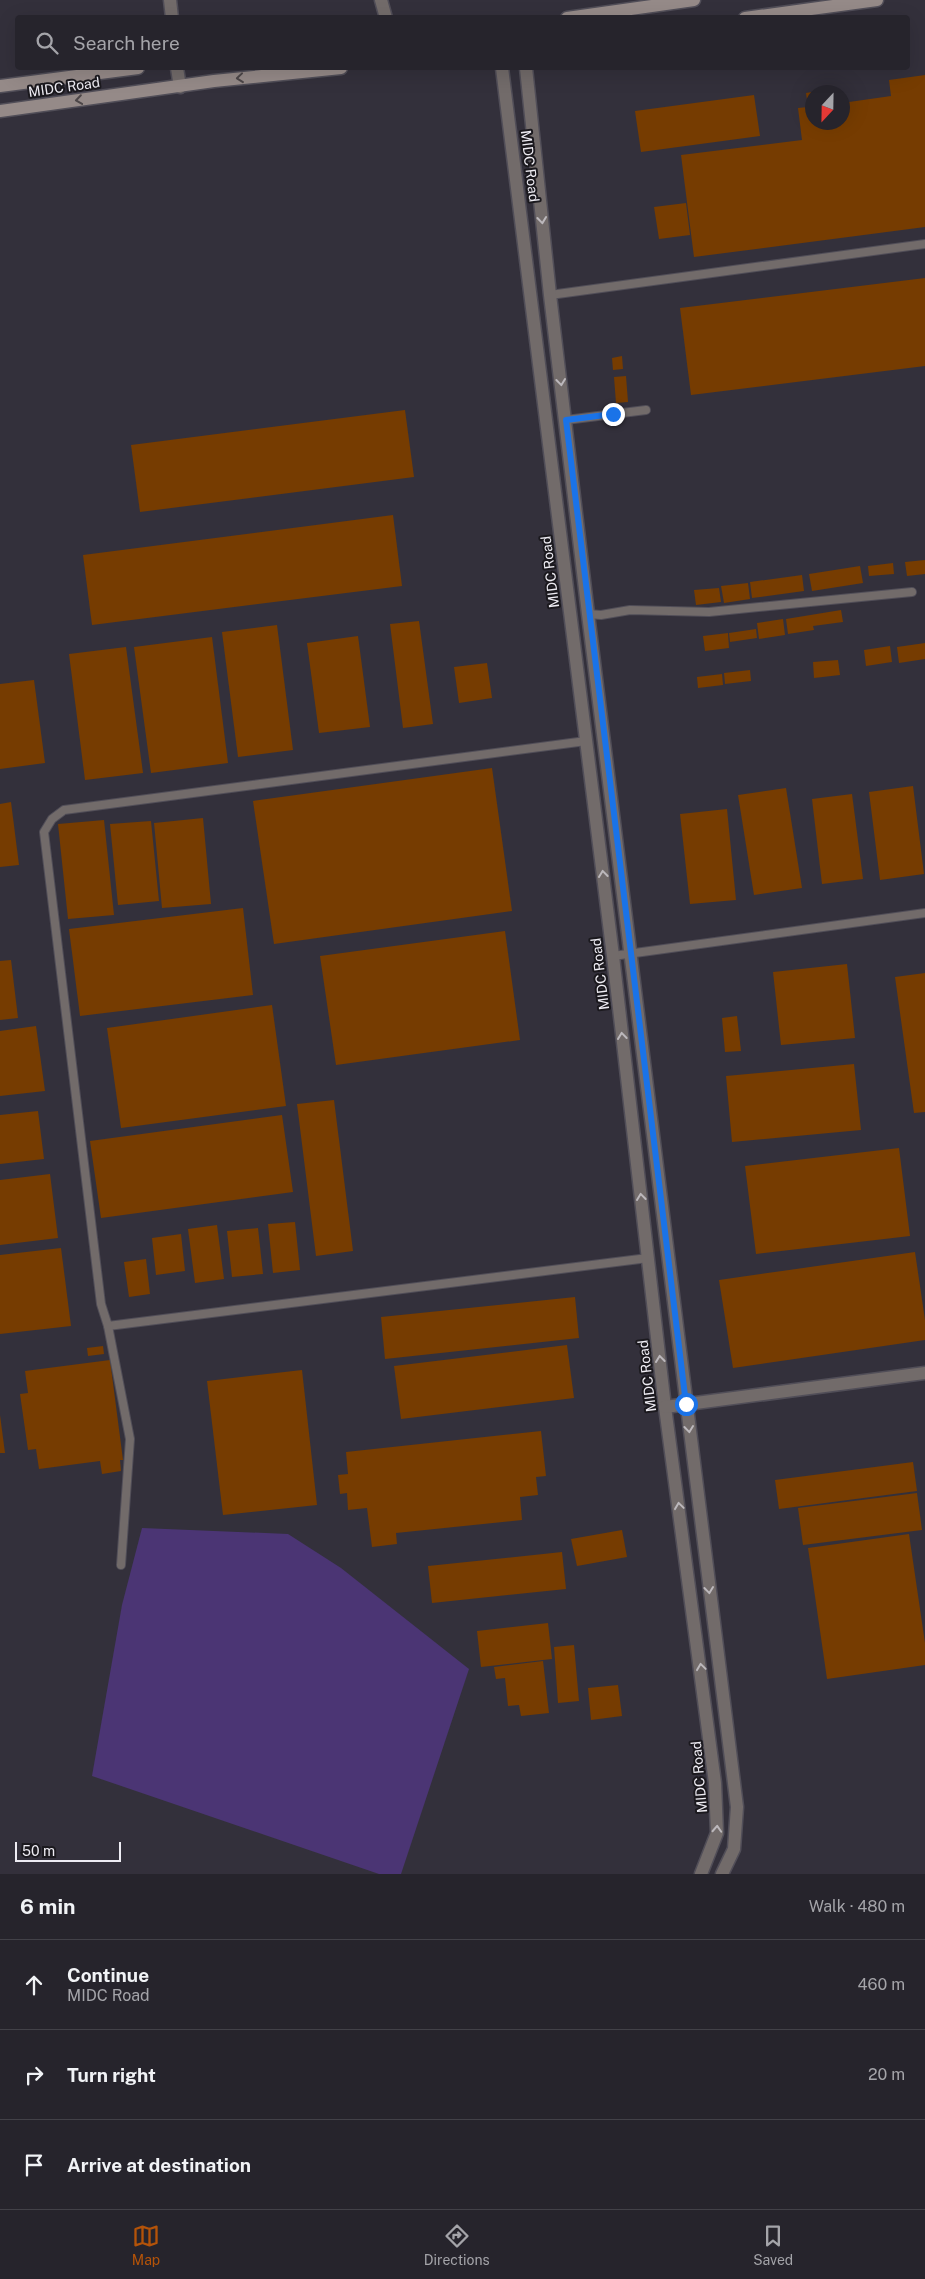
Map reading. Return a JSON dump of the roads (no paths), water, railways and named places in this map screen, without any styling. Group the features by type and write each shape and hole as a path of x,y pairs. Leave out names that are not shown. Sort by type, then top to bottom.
{"main road":[{"path":"588,15 694,0"},
{"path":"767,15 877,0"},
{"name":"MIDC Road","path":"0,86 123,70"},
{"name":"MIDC Road","path":"0,110 180,86 322,70"}],"street":[{"path":"170,0 172,15"},
{"path":"381,0 385,15"},
{"path":"177,70 180,86"},
{"name":"MIDC Road","path":"502,70 613,956 665,1407 716,1783 718,1833 701,1874"},
{"name":"MIDC Road","path":"526,70 550,295 588,614 737,1807 734,1849 722,1874"},
{"path":"665,1407 925,1373"}],"lane":[{"path":"550,295 925,244"},
{"path":"566,420 646,410"},
{"path":"588,614 601,615 630,610 709,612 912,592"},
{"path":"121,1565 130,1439 108,1326 100,1304 44,832 52,819 64,810 586,741"},
{"path":"613,956 925,913"},
{"path":"108,1326 648,1258"}]}
